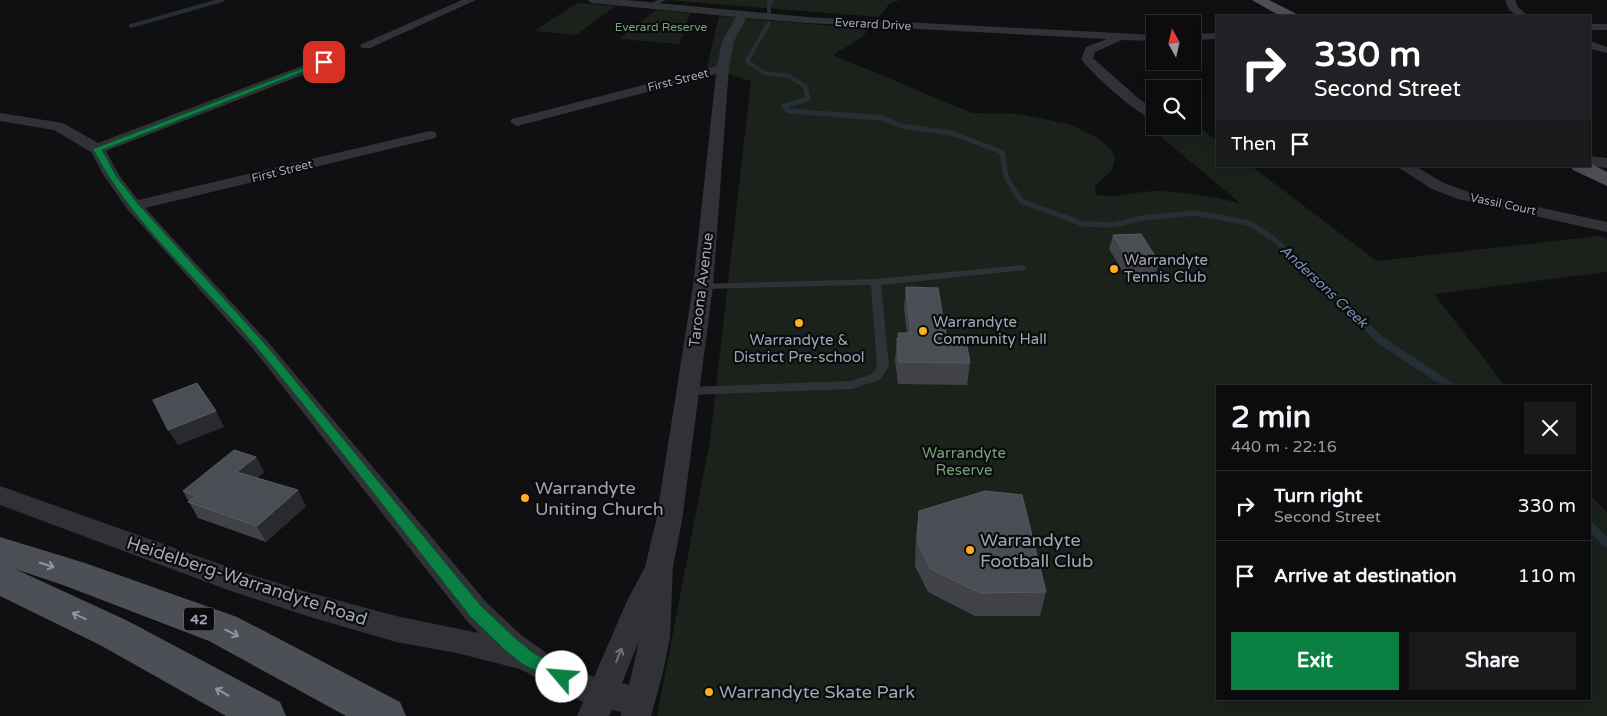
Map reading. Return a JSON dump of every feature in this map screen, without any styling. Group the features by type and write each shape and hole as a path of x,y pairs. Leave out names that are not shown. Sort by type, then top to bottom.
{"main road":[{"path":"1259,0 1288,15"},
{"path":"1582,167 1607,180"},
{"name":"42","path":"0,551 72,573 223,629 385,716"},
{"path":"0,579 114,633 265,716"}],"street":[{"path":"366,46 471,0"},
{"name":"Everard Drive","path":"592,0 742,15 1146,38"},
{"path":"1510,0 1514,8 1522,15"},
{"name":"Taroona Avenue","path":"638,709 655,637 659,566 669,521 703,286 723,68 728,41 742,15"},
{"path":"1591,27 1607,27"},
{"path":"1201,37 1216,36"},
{"path":"1122,37 1090,50 1087,59 1133,101 1146,110"},
{"path":"1591,45 1605,50"},
{"path":"97,149 324,62"},
{"name":"First Street","path":"517,122 723,68"},
{"path":"0,118 58,126 97,149 112,176 134,206 262,346 476,611 527,658 589,690 597,705 638,709"},
{"name":"First Street","path":"134,206 430,135"},
{"path":"1591,161 1607,163"},
{"name":"Vassil Court","path":"1406,167 1432,183 1458,194 1607,227"},
{"name":"Heidelberg-Warrandyte Road","path":"0,495 238,582 307,604 396,629 457,640 527,658"},
{"name":"Taroona Avenue","path":"597,705 641,601 659,566"}],"lane":[{"path":"650,5 663,0"},
{"path":"703,286 876,282 1022,268"},
{"path":"688,391 852,385 876,377 883,366 876,282"}],"green space":[{"path":"664,0 901,0 890,3 879,17"},
{"name":"Everard Reserve","path":"577,3 616,6 576,35 534,31"},
{"name":"Everard Reserve","path":"656,10 690,13 679,44 619,39"},
{"name":"Warrandyte Reserve","path":"719,16 869,29 862,37 833,55 972,113 1020,114 1069,124 1099,139 1112,151 1115,158 1112,170 1095,186 1096,195 1110,196 1165,191 1240,203 1159,135 1201,135 1201,129 1216,140 1216,167 1252,167 1377,261 1599,236 1607,239 1607,272 1434,294 1504,385 1216,385 1216,700 1591,700 1591,496 1607,512 1607,716 657,716 710,440 751,81 707,68"}],"building":[{"path":"1141,234 1159,262 1130,262 1113,235"},
{"path":"906,287 938,288 947,341 966,341 970,363 899,362 898,333 911,333"},
{"path":"197,383 216,411 168,430 153,400"},
{"path":"234,450 256,457 237,472 298,490 257,526 188,502 196,496 183,491"},
{"name":"Warrandyte Football Club","path":"985,491 1022,495 1046,592 980,593 931,569 918,543 919,511"}],"waterway":[{"path":"131,26 222,0"},
{"name":"Andersons Creek","path":"769,13 769,2 772,0"},
{"name":"Andersons Creek","path":"769,23 747,61 764,73 789,76 805,86"},
{"name":"Andersons Creek","path":"805,86 808,99 784,106 788,111 882,118 901,126 951,133 1002,152 1006,177 1017,195"},
{"name":"Andersons Creek","path":"1017,194 1021,201 1083,224 1114,225 1142,218 1196,213 1249,223 1272,238 1317,276 1371,331"},
{"name":"Andersons Creek","path":"1371,331 1380,340 1448,385"},
{"name":"Andersons Creek","path":"1591,527 1607,543"}],"place":[{"name":"Warrandyte Tennis Club","path":"1114,269"},
{"name":"Warrandyte & District Pre-school","path":"799,323"},
{"name":"Warrandyte Community Hall","path":"923,331"},
{"name":"Warrandyte Uniting Church","path":"525,498"},
{"name":"Warrandyte Football Club","path":"970,550"},
{"name":"Warrandyte Skate Park","path":"709,692"}],"route":[{"path":"324,62 97,149 112,176 134,206 262,346 476,611 492,628 527,658 562,677"}]}
